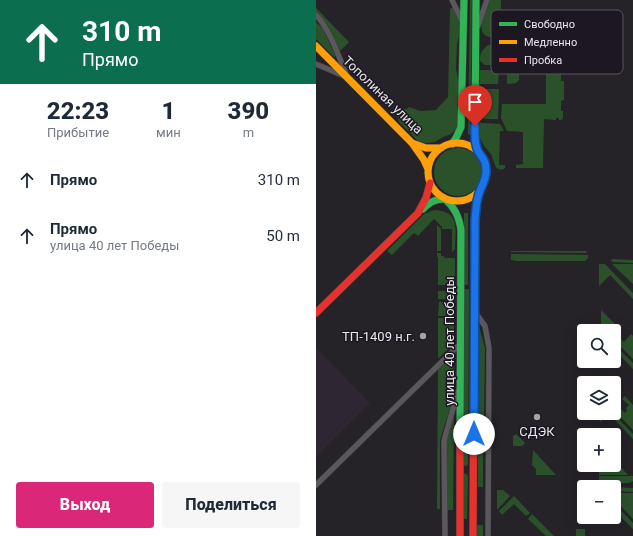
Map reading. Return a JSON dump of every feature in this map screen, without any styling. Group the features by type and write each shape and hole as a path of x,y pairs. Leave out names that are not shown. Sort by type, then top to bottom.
{"main road":[{"path":"452,144 461,126 464,0"},
{"path":"476,0 475,142 477,150"},
{"name":"Тополиная улица","path":"316,46 412,143 426,148 440,148"},
{"path":"412,143 424,160 428,169"},
{"path":"316,313 433,200 440,198 452,201 466,200 473,197 482,187 486,180 485,161 477,150 466,144 458,143 440,148 433,155 430,162 428,176 430,183 434,190 445,199"},
{"path":"418,213 426,199 430,183"},
{"name":"улица 40 лет Победы","path":"473,536 475,219 478,196 482,187"},
{"name":"улица 40 лет Победы","path":"445,199 457,212 461,230 460,536"},
{"path":"460,470 474,470"}],"street":[{"path":"452,0 464,24"},
{"path":"476,32 487,0"},
{"path":"316,15 322,21 347,77"},
{"path":"316,64 347,77"},
{"path":"474,311 485,326 489,348 488,536"},
{"path":"316,485 461,343"},
{"path":"444,536 444,441 461,380"}],"shaded area":[{"path":"316,348 370,403 316,457"}],"green space":[{"path":"470,0 472,0 469,135 468,134"},
{"path":"490,0 501,0 501,10 491,10 491,38 486,36 482,31 482,23"},
{"path":"316,8 349,42 340,51 327,25 316,14"},
{"path":"451,8 456,10 460,21 456,69 459,83 459,122 457,128 451,134 435,142 426,143 418,141 399,122 397,113 400,110 407,109 409,107 420,111 436,110 448,97"},
{"path":"316,22 323,29 335,57 316,39"},
{"path":"491,45 491,65 485,65 480,61 480,56 484,48"},
{"path":"480,70 491,70 491,74 499,74 498,84 480,84"},
{"path":"507,74 519,74 519,80 516,83 507,84"},
{"path":"546,74 561,74 561,81 564,81 564,100 561,101 563,118 561,120 559,120 559,118 556,118 556,120 544,119 543,168 516,168 516,165 523,164 523,132 507,131 501,118 502,104 546,104"},
{"path":"483,89 499,89 498,119 485,119 479,114 479,93"},
{"path":"479,121 482,123 500,124 504,131 500,131 499,165 505,165 504,169 500,170 496,168 491,154 484,146 480,138"},
{"path":"453,148 463,148 475,155 482,167 482,177 475,189 463,196 453,196 445,192 438,185 434,177 434,167 438,159 445,152"},
{"path":"434,210 443,211 453,218 456,235 455,249 452,252 452,229 442,229 442,227 434,219 418,236 414,233 392,255 387,251 424,214"},
{"path":"464,213 468,213 468,285 464,285"},
{"path":"437,225 441,229 441,251 437,251"},
{"path":"586,251 587,253 511,252"},
{"path":"437,253 441,253 441,256 444,256 444,258 455,258 455,285 438,285"},
{"path":"511,254 588,255 588,258 585,261 517,261 511,260"},
{"path":"612,259 633,260 633,263 612,262"},
{"path":"599,264 605,264 633,293 633,299 610,275 599,286"},
{"path":"612,264 633,264 633,284"},
{"path":"464,289 469,289 468,464 466,467 464,465"},
{"path":"438,291 447,291 447,299 438,299"},
{"path":"439,302 447,302 447,316 438,316"},
{"path":"601,310 615,324 601,324"},
{"path":"438,318 447,318 447,325 454,325 454,343 438,359"},
{"path":"478,325 485,348 484,416 482,418 478,415"},
{"path":"631,334 633,336 633,359 621,347 621,339 624,342"},
{"path":"621,351 633,363 633,369 621,356"},
{"path":"446,362 453,365 454,368 453,399 440,440 440,509 437,509 438,367"},
{"path":"625,396 633,405 633,430 621,417 621,409 625,413 627,410 626,408 629,405 622,399"},
{"path":"454,414 453,510 446,510 446,441"},
{"path":"615,420 620,420 633,434 633,439"},
{"path":"479,425 483,427 483,487 478,487"},
{"path":"516,434 525,443 522,446 513,446 513,436"},
{"path":"533,450 556,475 536,475 536,469 532,465"},
{"path":"621,468 628,475 599,475 599,472 621,472"},
{"path":"465,473 468,476 467,519 463,519 464,474"},
{"path":"599,476 633,476 633,481 629,483 621,483 621,480 599,480"},
{"path":"621,487 633,488 633,492 621,491"},
{"path":"497,490 503,490 510,496 497,510"},
{"path":"621,493 633,493 633,519 621,506"},
{"path":"514,496 530,513 528,515 526,516 514,504 502,515 499,511"},
{"path":"621,510 633,523 633,529 621,517"},
{"path":"532,514 554,536 546,536 528,519"},
{"path":"477,525 483,525 483,536 477,536"},
{"path":"576,529 585,529 585,536 576,536"}],"traffic: fast":[{"path":"452,144 461,127 464,0"},
{"path":"476,0 475,136 477,150"},
{"path":"474,351 475,219 478,196 482,187"},
{"path":"423,209 433,201 445,199"},
{"path":"445,199 456,213 461,230 460,436"}],"traffic: slow":[{"path":"316,46 412,143 426,148 441,148"},
{"path":"412,143 424,160 428,169"},
{"path":"451,143 463,143 478,151 486,166 486,172 486,178 478,193 463,201 451,201 436,193 428,178 428,166 436,151 451,143"}],"traffic: jam":[{"path":"316,313 418,213 426,198 430,183"},
{"path":"473,536 474,351"},
{"path":"460,436 460,536"}],"place":[{"name":"ТП-1409 н.г.","path":"423,336"},
{"name":"СДЭК","path":"537,417"}],"route":[{"path":"474,434 475,219 478,196 486,180 485,161 477,150 475,142 475,126"}]}
